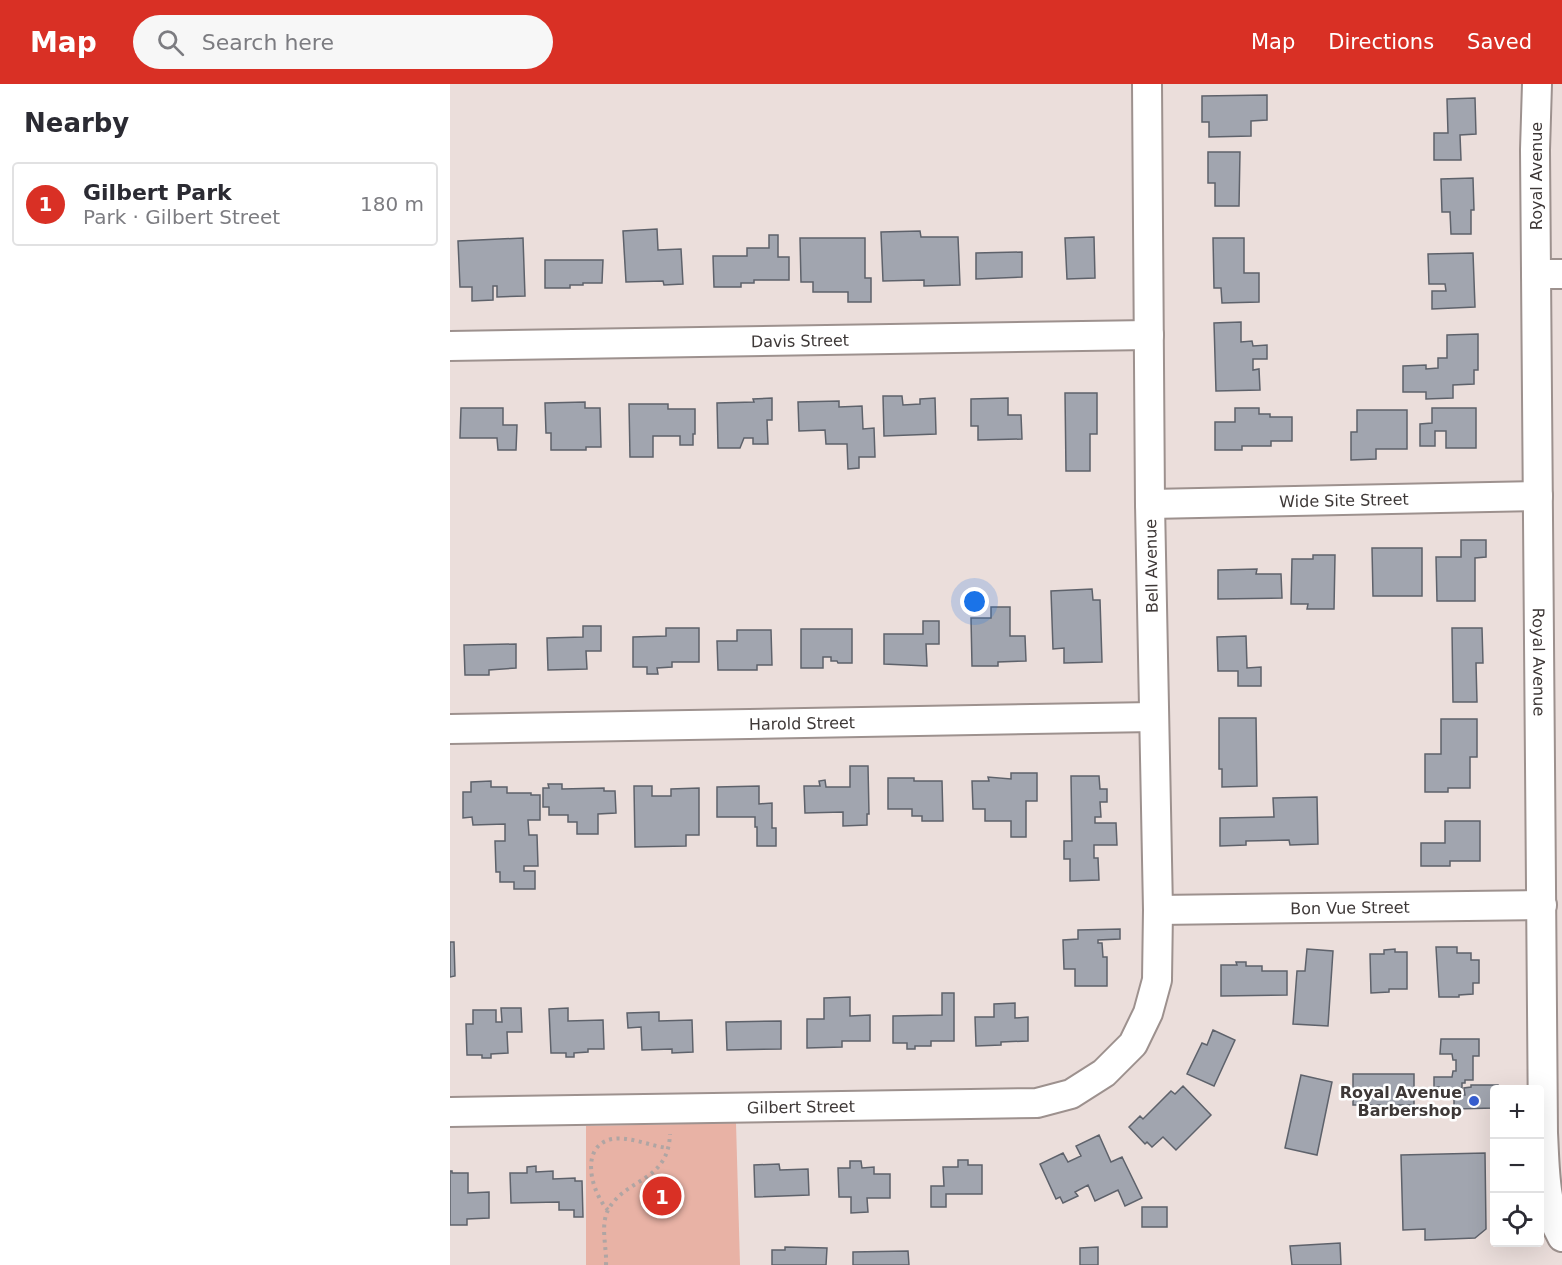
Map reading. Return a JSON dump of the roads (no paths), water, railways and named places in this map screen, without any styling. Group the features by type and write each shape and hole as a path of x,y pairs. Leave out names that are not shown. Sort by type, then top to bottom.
{"street":[{"name":"Bell Avenue","path":"1133,1044 1148,1013 1156,980 1158,910 1150,504 1147,84"},
{"name":"Royal Avenue","path":"1537,84 1534,150 1549,274 1538,496 1543,1133 1545,1183 1551,1210 1562,1237"},
{"name":"Davis Street","path":"450,346 1149,335"},
{"name":"Wide Site Street","path":"1150,504 1538,496"},
{"name":"Harold Street","path":"450,729 1154,717"},
{"name":"Bon Vue Street","path":"1158,910 1542,905"},
{"name":"Gilbert Street","path":"450,1112 1037,1103 1071,1094 1104,1072 1133,1044"}],"place":[{"name":"Royal Avenue Barbershop","path":"1474,1101"},
{"name":"Gilbert Park","path":"662,1196"}]}
